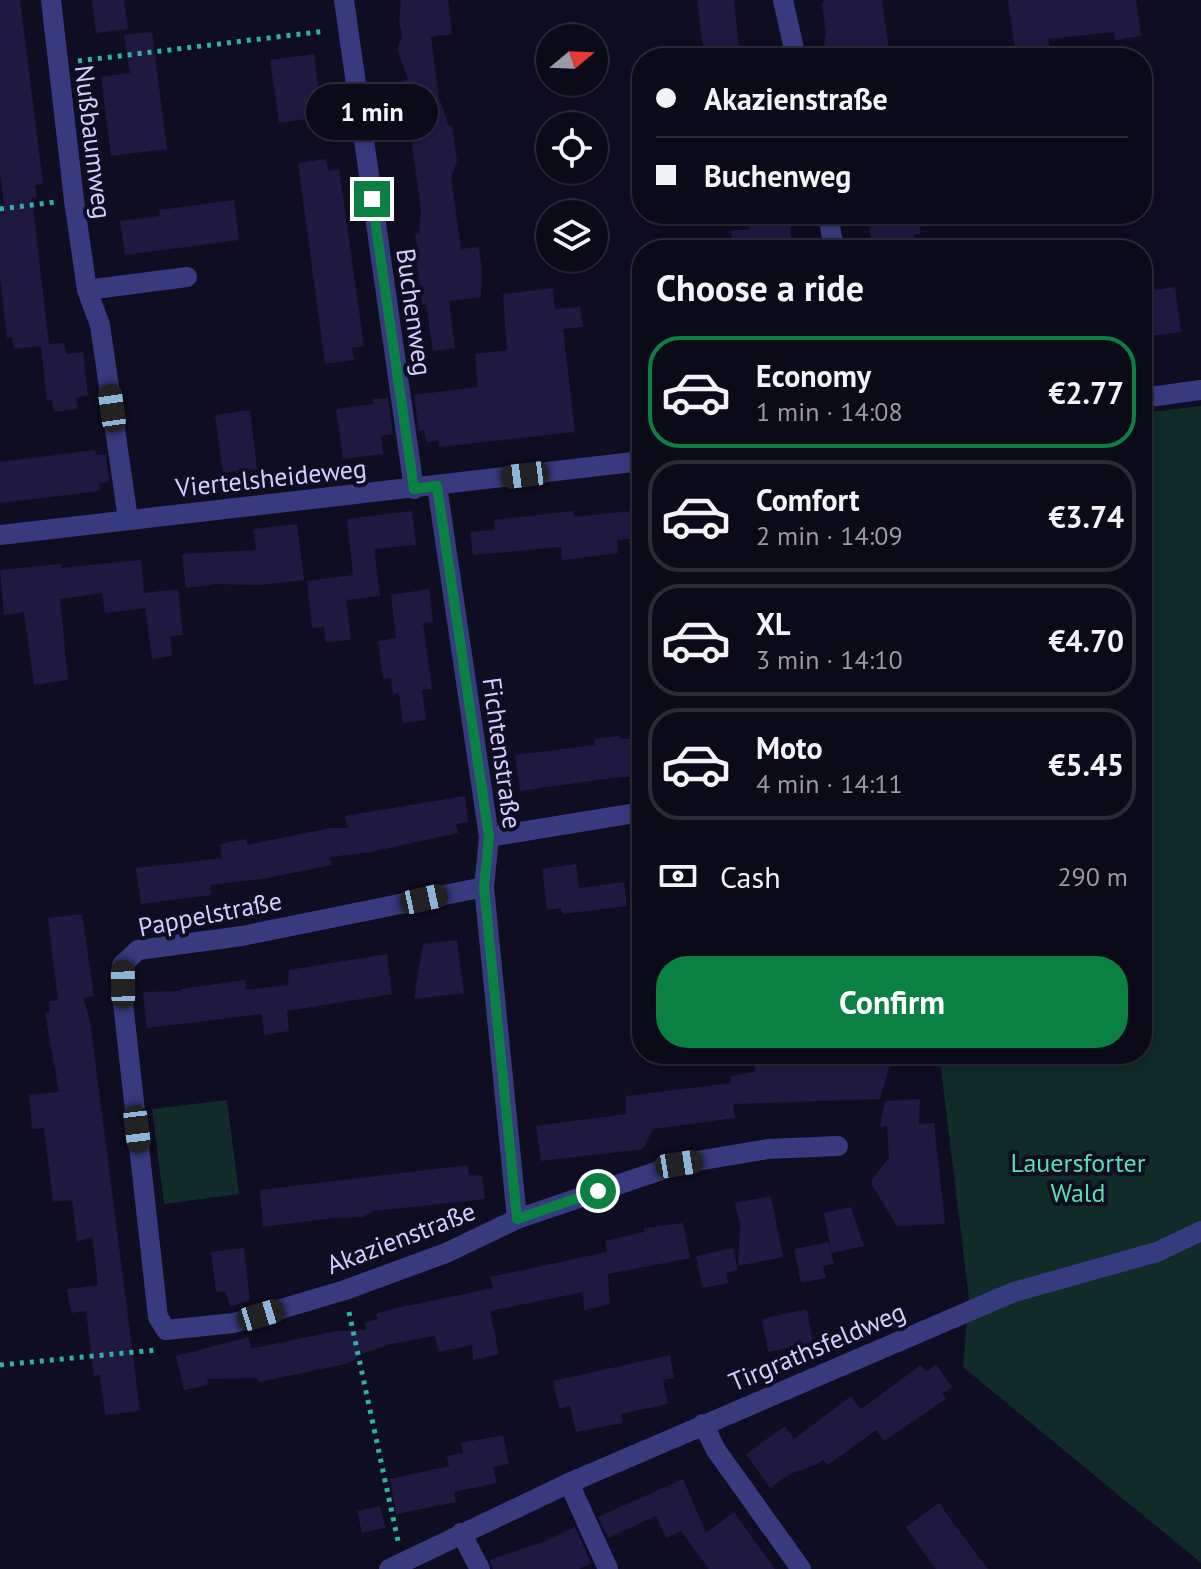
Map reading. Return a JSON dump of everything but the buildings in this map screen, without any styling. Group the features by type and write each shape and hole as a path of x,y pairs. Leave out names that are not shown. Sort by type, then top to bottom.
{"street":[{"name":"Nußbaumweg","path":"51,0 87,290 100,325 128,519"},
{"name":"Buchenweg","path":"344,0 414,489"},
{"path":"783,0 794,48"},
{"path":"87,290 187,277"},
{"path":"1152,397 1201,390"},
{"name":"Viertelsheideweg","path":"0,535 632,462"},
{"name":"Fichtenstraße","path":"437,486 489,837 484,887 517,1219"},
{"path":"489,837 632,814"},
{"name":"Pappelstraße","path":"166,1330 158,1317 123,1003 122,965 138,950 242,936 484,887"},
{"name":"Akazienstraße","path":"166,1330 234,1323 345,1290 446,1253 517,1219 679,1164 768,1149 838,1146"},
{"name":"Tirgrathsfeldweg","path":"396,1565 569,1483 1014,1292 1157,1252 1201,1231"},
{"path":"703,1424 716,1450 801,1569"},
{"path":"569,1483 608,1569"},
{"path":"461,1533 480,1569"}],"path":[{"path":"57,64 347,29"},
{"path":"0,209 74,200"},
{"path":"345,1290 396,1565"},
{"path":"0,1365 160,1350 166,1330"}],"green space":[{"name":"Lauersforter Wald","path":"1201,406 1201,1563 963,1367 969,1298 940,1064 1152,1064 1152,412"},
{"path":"227,1100 239,1194 164,1204 152,1109"}],"route":[{"path":"372,199 414,489 437,486 489,837 484,887 517,1219 598,1191"}]}
